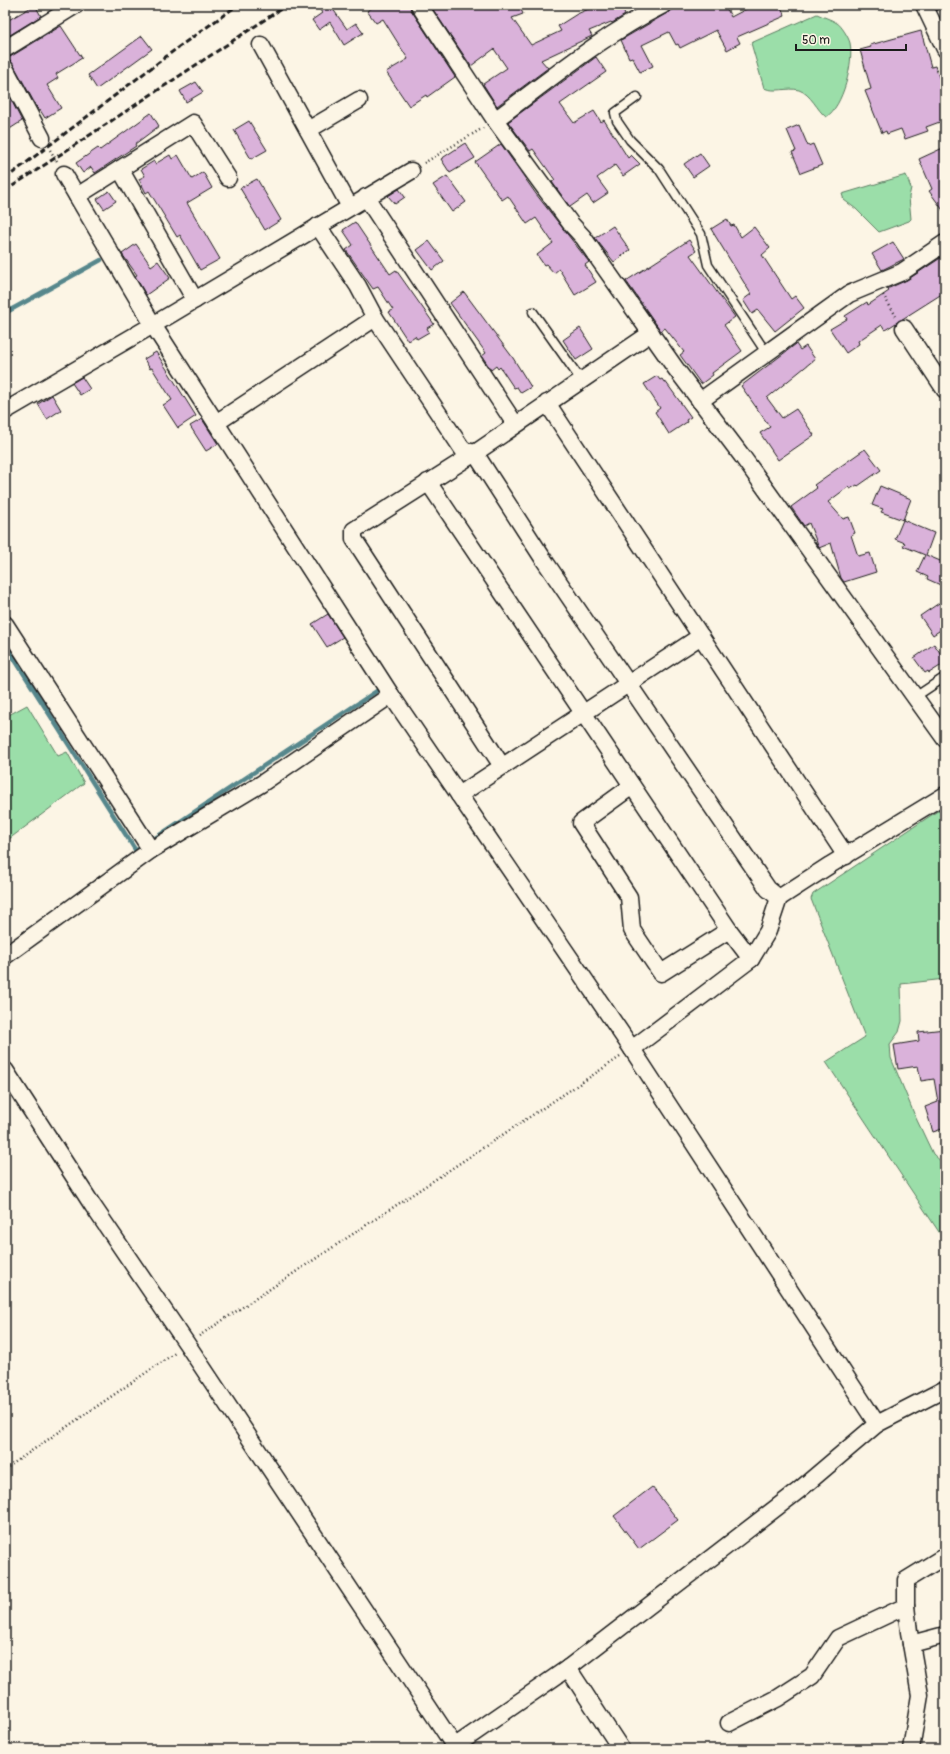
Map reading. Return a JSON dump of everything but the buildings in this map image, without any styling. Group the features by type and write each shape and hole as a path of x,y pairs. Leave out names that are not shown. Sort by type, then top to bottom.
{"street":[{"path":"5,49 76,5"},
{"path":"419,5 495,120 571,224 583,237 945,739"},
{"path":"495,120 635,19 663,5"},
{"path":"924,5 945,49"},
{"path":"261,45 350,207"},
{"path":"5,68 42,138"},
{"path":"308,130 359,100"},
{"path":"77,196 193,123 228,178"},
{"path":"120,169 195,300"},
{"path":"5,411 153,325 411,171"},
{"path":"64,174 153,325 391,695 632,1049 877,1424"},
{"path":"366,197 516,424"},
{"path":"318,226 358,286 375,318 463,450 475,453 544,560 768,889 779,898"},
{"path":"700,401 849,294 902,272 945,243"},
{"path":"216,423 375,318"},
{"path":"904,328 945,390"},
{"path":"502,766 354,539 354,530 475,453 651,333"},
{"path":"547,403 846,856"},
{"path":"428,482 729,930 752,959"},
{"path":"5,624 151,850"},
{"path":"459,795 701,636"},
{"path":"5,956 151,850 261,784 391,695"},
{"path":"632,786 581,823 629,897 632,930 661,973 729,930"},
{"path":"632,1049 752,959 768,931 779,898 945,795"},
{"path":"5,1070 93,1206 187,1344 453,1748 568,1668 798,1491 877,1424 945,1389"},
{"path":"912,1749 920,1695 906,1606 906,1580 945,1556"},
{"path":"729,1723 778,1698 812,1676 838,1638 906,1606"},
{"path":"911,1644 945,1635"},
{"path":"568,1668 621,1749"}],"lane":[{"path":"637,97 615,113 617,121 630,140 659,169 701,234 708,264 767,354"},
{"path":"533,312 581,380"},
{"path":"915,697 945,676"}],"path":[{"path":"411,171 495,120"},
{"path":"875,284 904,328"},
{"path":"5,1468 187,1344 632,1049"}],"green space":[{"path":"817,14 841,26 850,43 851,51 849,72 842,94 832,112 826,117 807,95 799,90 773,90 764,88 751,43"},
{"path":"906,175 911,188 909,197 911,219 909,221 879,232 856,209 844,200 842,194"},
{"path":"27,705 58,756 67,752 84,783 5,842 5,717"},
{"path":"945,806 945,979 901,984 902,1021 899,1032 890,1044 891,1058 915,1116 933,1154 945,1165 945,1241 826,1062 865,1037 811,899 813,894"}],"waterway":[{"path":"5,313 101,260"},
{"path":"5,644 136,851 140,848"},
{"path":"155,838 378,690"}],"railway":[{"path":"5,179 180,46 238,5"},
{"path":"5,191 287,5"}]}
